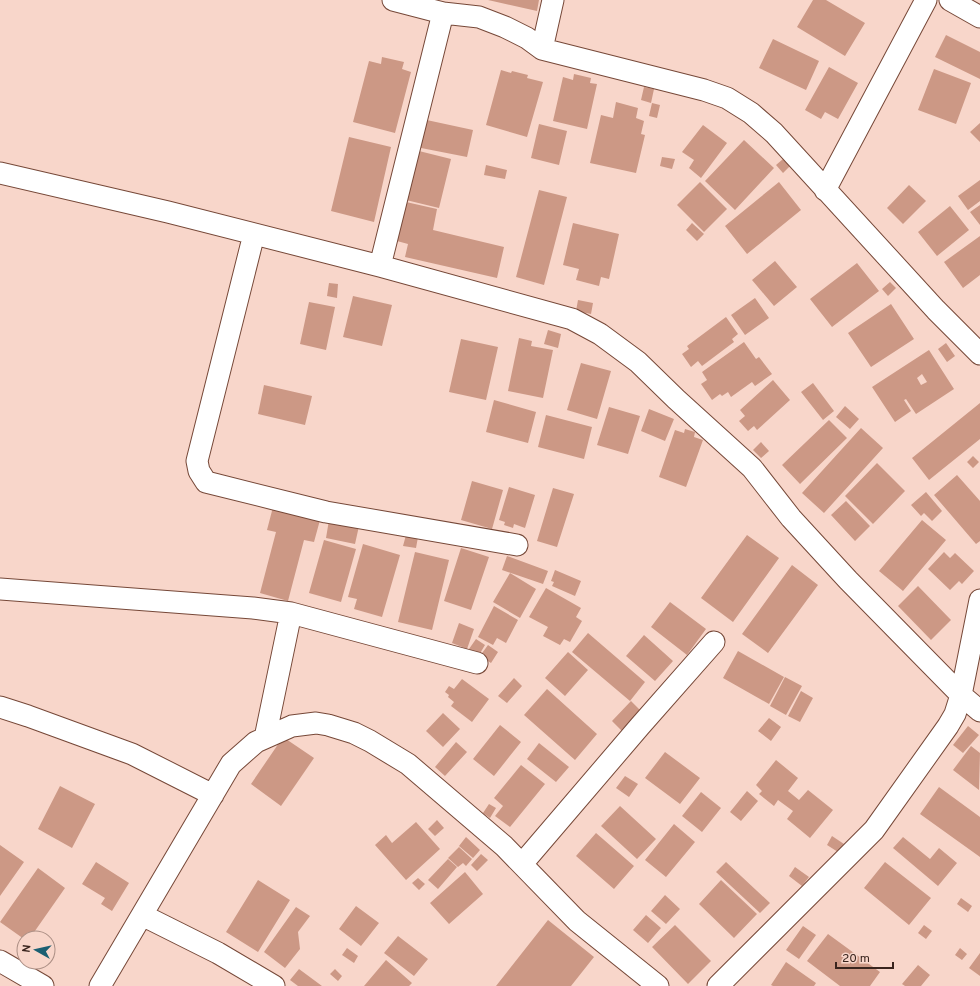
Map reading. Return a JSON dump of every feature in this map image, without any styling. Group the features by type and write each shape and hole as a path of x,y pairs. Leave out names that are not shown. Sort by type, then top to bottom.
{"street":[{"path":"393,0 442,13 479,17 527,38 542,50 697,88 727,98 751,113 774,133 936,310 980,354"},
{"path":"542,50 553,0"},
{"path":"825,190 926,0"},
{"path":"950,0 980,17"},
{"path":"380,266 442,13"},
{"path":"1,179 254,234 380,266 572,319 600,334 638,362 676,399 752,468 791,518 848,580 961,695 980,711"},
{"path":"254,234 197,461 206,482 326,512 517,545"},
{"path":"0,589 253,608 291,613 477,663"},
{"path":"718,986 874,830 948,726 955,714 961,695 980,600"},
{"path":"265,738 291,613"},
{"path":"522,864 714,642"},
{"path":"0,707 132,754 213,795"},
{"path":"100,986 231,764 256,742 292,726 316,723 354,733 408,764 504,846 577,920 658,986"},
{"path":"142,915 218,953 274,986"},
{"path":"0,961 43,986"}],"building":[{"path":"488,0 539,0 537,11"},
{"path":"813,0 826,0 865,23 845,56 797,27"},
{"path":"946,35 980,52 980,79 935,57"},
{"path":"773,39 819,61 806,90 759,68"},
{"path":"382,57 404,62 402,69 411,72 395,133 353,122 369,61 381,64"},
{"path":"829,67 858,83 838,119 825,112 821,119 805,110"},
{"path":"934,69 971,83 956,124 918,110"},
{"path":"501,70 528,75 527,78 543,82 527,137 486,125"},
{"path":"574,74 591,78 590,83 597,84 587,129 553,121 563,77 573,80"},
{"path":"644,87 654,89 651,103 641,100"},
{"path":"616,102 638,108 636,118 644,121 641,134 645,135 636,173 590,163 601,115 613,118"},
{"path":"652,103 660,105 657,118 649,116"},
{"path":"422,119 473,130 467,157 416,147"},
{"path":"980,123 980,142 970,132"},
{"path":"539,124 567,131 559,165 531,158"},
{"path":"703,125 727,143 701,178 689,168 694,160 682,152"},
{"path":"349,137 391,147 374,222 331,211"},
{"path":"744,140 774,168 735,210 705,181"},
{"path":"419,151 451,159 439,208 406,200"},
{"path":"662,157 675,159 672,169 660,166"},
{"path":"783,159 790,166 783,173 776,165"},
{"path":"486,165 507,170 505,179 484,175"},
{"path":"980,180 980,201 968,210 958,196"},
{"path":"700,182 727,209 704,232 677,205"},
{"path":"779,182 801,210 747,254 725,226"},
{"path":"909,185 926,201 903,224 887,208"},
{"path":"539,190 567,197 544,285 516,277"},
{"path":"406,202 437,209 433,230 504,247 497,278 405,257 408,244 397,241"},
{"path":"980,205 980,225 970,212"},
{"path":"950,206 969,230 937,256 918,232"},
{"path":"573,223 619,234 609,279 601,277 599,286 576,280 579,269 563,265"},
{"path":"692,223 704,234 697,241 686,230"},
{"path":"980,236 980,275 963,288 944,262"},
{"path":"775,261 797,287 774,306 752,280"},
{"path":"857,263 879,291 832,327 810,299"},
{"path":"890,282 896,288 888,296 882,289"},
{"path":"329,283 338,284 337,298 327,296"},
{"path":"353,296 392,305 382,346 343,337"},
{"path":"755,298 769,318 745,335 731,315"},
{"path":"578,300 593,303 591,314 576,311"},
{"path":"309,302 335,307 326,350 300,344"},
{"path":"891,304 914,339 871,367 848,333"},
{"path":"726,317 738,334 732,339 734,342 702,366 698,361 691,367 682,354 689,349 687,346"},
{"path":"548,330 561,334 558,348 544,344"},
{"path":"519,338 532,341 531,346 553,350 543,398 508,391"},
{"path":"461,339 498,347 486,400 449,392"},
{"path":"744,342 756,359 759,357 772,374 755,386 752,382 731,397 728,392 722,396 720,394 712,400 701,384 707,380 702,372"},
{"path":"946,343 955,356 947,362 938,349"},
{"path":"929,350 954,389 916,414 906,399 904,400 911,411 895,422 872,387","holes":["922,374 927,382 921,385 917,378"]},
{"path":"581,363 611,371 597,419 567,410"},
{"path":"773,380 790,400 757,430 754,426 748,431 739,421 745,416 740,410"},
{"path":"813,383 834,411 823,420 801,392"},
{"path":"264,385 312,396 305,425 258,414"},
{"path":"494,400 536,412 528,443 486,432"},
{"path":"980,403 980,439 929,480 912,458"},
{"path":"845,406 859,419 850,429 836,417"},
{"path":"609,407 640,416 628,454 597,445"},
{"path":"649,409 674,419 665,441 641,431"},
{"path":"546,415 592,427 584,459 538,447"},
{"path":"829,420 847,438 800,484 782,465"},
{"path":"861,428 883,448 824,513 802,493"},
{"path":"685,429 695,432 694,437 703,440 686,487 659,477 675,430 684,433"},
{"path":"761,442 769,451 761,458 753,450"},
{"path":"973,456 979,462 973,468 967,462"},
{"path":"877,463 905,491 873,524 845,496"},
{"path":"957,475 980,501 980,541 976,544 934,495"},
{"path":"472,481 503,490 492,529 461,520"},
{"path":"509,487 535,495 525,528 514,524 513,528 504,525 505,522 499,520"},
{"path":"553,488 574,494 557,547 537,541"},
{"path":"926,492 942,511 932,521 924,513 921,516 911,505"},
{"path":"846,501 870,526 855,541 831,515"},
{"path":"273,507 320,520 314,542 304,540 288,601 260,593 276,532 267,530"},
{"path":"329,520 359,526 355,544 326,538"},
{"path":"922,520 946,540 903,591 879,571"},
{"path":"406,535 418,537 416,548 403,546"},
{"path":"747,535 779,558 733,622 701,598"},
{"path":"324,540 356,549 341,602 309,593"},
{"path":"363,544 400,555 382,617 354,609 357,599 348,597"},
{"path":"461,548 489,557 471,610 444,601"},
{"path":"415,552 449,560 432,630 398,622"},
{"path":"944,552 950,558 955,553 974,571 962,584 959,581 950,590 928,569"},
{"path":"507,556 548,571 543,584 502,570"},
{"path":"792,565 818,585 768,653 742,634"},
{"path":"555,570 581,581 575,596 552,586 554,582 551,581"},
{"path":"510,573 536,589 520,618 493,602"},
{"path":"918,586 951,620 931,640 898,606"},
{"path":"546,588 581,608 576,617 582,621 570,642 564,639 560,645 543,636 548,627 529,617"},
{"path":"670,602 706,629 687,655 651,627"},
{"path":"494,606 518,620 506,643 497,638 493,645 478,637"},
{"path":"459,623 474,629 467,649 452,643"},
{"path":"588,633 645,682 630,701 572,652"},
{"path":"644,635 673,661 655,681 626,656"},
{"path":"476,639 485,645 479,655 469,649"},
{"path":"488,645 498,652 491,663 480,656"},
{"path":"738,651 784,677 769,704 723,678"},
{"path":"568,652 588,670 565,696 545,678"},
{"path":"785,677 802,686 786,715 770,706"},
{"path":"514,678 522,686 507,703 498,696"},
{"path":"462,679 489,699 472,722 451,706 454,702 445,692 449,686 454,689"},
{"path":"547,689 597,734 575,760 524,715"},
{"path":"801,691 813,698 800,722 788,716"},
{"path":"631,701 644,714 625,734 612,721"},
{"path":"443,713 460,729 443,747 426,731"},
{"path":"769,718 781,727 771,741 758,731"},
{"path":"500,725 521,742 494,776 473,759"},
{"path":"968,726 979,735 963,753 953,745"},
{"path":"283,737 314,758 281,806 251,784"},
{"path":"456,742 467,752 445,776 435,767"},
{"path":"539,743 569,767 556,782 527,759"},
{"path":"971,746 980,753 979,790 953,770"},
{"path":"665,752 700,778 680,804 645,778"},
{"path":"776,760 798,778 788,791 799,800 808,790 833,810 810,838 787,819 793,811 778,800 774,806 759,794 762,791 756,785"},
{"path":"521,765 545,784 510,827 495,816 503,806 494,798"},
{"path":"625,776 638,784 629,797 616,788"},
{"path":"60,786 95,804 72,848 38,829"},
{"path":"939,787 980,817 980,857 920,814"},
{"path":"747,791 758,801 741,821 730,812"},
{"path":"701,792 721,808 702,832 682,816"},
{"path":"489,804 496,808 490,818 483,813"},
{"path":"620,806 656,839 637,859 601,826"},
{"path":"437,820 444,828 435,836 428,829"},
{"path":"416,822 440,849 406,880 375,845 386,835 392,843"},
{"path":"674,824 695,842 666,877 645,860"},
{"path":"596,833 634,866 614,889 576,856"},
{"path":"832,836 844,844 838,852 827,845"},
{"path":"466,837 480,850 473,858 459,846"},
{"path":"903,837 930,859 939,848 957,863 938,886 893,848"},
{"path":"0,845 24,862 0,896"},
{"path":"459,847 472,859 466,866 463,863 458,867 448,858"},
{"path":"481,854 488,860 477,871 471,865"},
{"path":"448,859 457,867 438,889 428,880"},
{"path":"96,862 129,883 112,911 101,904 105,898 82,884"},
{"path":"726,862 770,903 760,913 716,872"},
{"path":"885,862 931,898 909,925 864,888"},
{"path":"795,867 809,877 802,886 789,876"},
{"path":"38,868 65,888 36,930 16,930 16,933 0,922"},
{"path":"465,872 483,894 449,924 430,903"},
{"path":"418,878 425,884 419,890 412,883"},
{"path":"258,880 290,900 258,952 226,932"},
{"path":"721,880 757,914 734,938 699,904"},
{"path":"665,895 680,909 666,924 651,911"},
{"path":"961,898 972,906 968,912 957,904"},
{"path":"356,906 379,923 361,946 339,929"},
{"path":"296,907 310,916 298,932 300,949 285,968 264,952"},
{"path":"646,915 661,928 648,943 633,930"},
{"path":"548,920 594,957 571,986 496,986"},
{"path":"675,925 711,961 688,984 652,947"},
{"path":"924,925 932,931 926,939 918,933"},
{"path":"803,926 816,935 799,959 786,950"},
{"path":"828,934 880,972 870,986 840,986 807,961"},
{"path":"398,936 428,959 414,976 384,953"},
{"path":"347,948 358,956 354,963 342,955"},
{"path":"960,948 967,954 962,960 955,955"},
{"path":"980,953 980,976 969,968"},
{"path":"386,960 412,983 409,986 364,986"},
{"path":"786,962 816,983 814,986 771,985"},
{"path":"918,965 930,975 921,986 905,986 902,984"},
{"path":"299,969 322,986 298,986 290,980"},
{"path":"335,969 342,976 338,981 330,974"}]}
